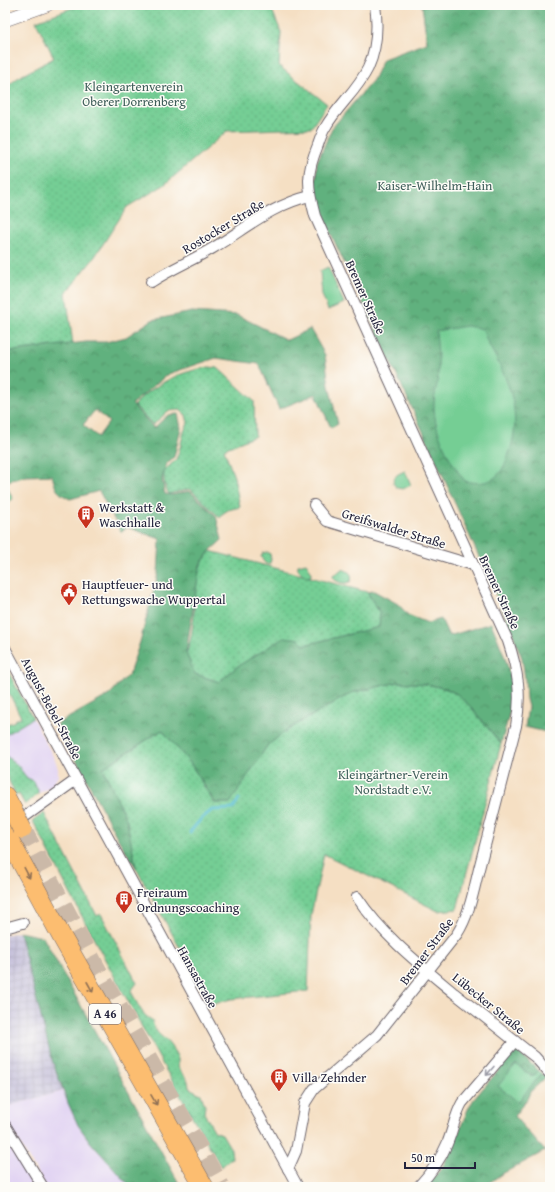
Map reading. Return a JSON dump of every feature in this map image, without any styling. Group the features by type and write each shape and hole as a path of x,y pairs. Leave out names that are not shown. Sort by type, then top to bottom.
{"highway":[{"name":"A 46","path":"5,796 11,829 63,939 204,1187"}],"street":[{"path":"5,20 47,5"},
{"name":"Bremer Straße","path":"288,1169 296,1151 306,1103 314,1089 377,1035 457,934 465,920 491,825 518,715 520,692 516,665 508,641 315,216 310,196 308,179 311,161 325,128 359,84 372,57 376,36 375,5"},
{"name":"Rostocker Straße","path":"151,282 211,250 260,216 310,196"},
{"name":"Greifswalder Straße","path":"314,505 327,522 473,565"},
{"name":"August-Bebel-Straße","path":"5,648 76,780"},
{"path":"11,829 76,780"},
{"name":"Hansastraße","path":"76,780 298,1187"},
{"name":"Lübecker Straße","path":"358,897 365,909 392,939 428,971 535,1057 550,1074"},
{"path":"5,928 23,923"},
{"path":"418,1187 442,1157 457,1111 462,1103 515,1041"},
{"path":"5,1125 43,1187"}],"shaded area":[{"path":"33,718 56,762 58,769 58,776 52,786 38,794 38,790 18,766 5,755 5,735"},
{"path":"19,932 53,1063 63,1091 5,1107 5,935"},
{"path":"63,1091 78,1125 91,1143 131,1187 46,1187 5,1119 5,1107"},
{"path":"5,1137 31,1182 29,1187 5,1187"}],"green space":[{"name":"Kleingartenverein Oberer Dorrenberg","path":"80,5 270,5 281,32 279,66 327,104 311,128 227,131 164,185 127,207 94,258 66,293 73,344 5,352 5,88 19,77 54,58 36,21"},
{"name":"Kaiser-Wilhelm-Hain","path":"422,5 550,5 550,733 525,727 528,707 522,658 509,624 425,436 323,217 315,195 317,162 332,128 373,80 383,59 427,43"},
{"path":"328,267 344,303 328,310 322,295 320,271"},
{"path":"192,312 237,315 287,340 310,329 325,355 329,386 338,424 331,428 316,394 279,409 259,364 216,358 168,374 132,404 154,428 168,415 178,414 181,428 174,457 167,463 162,479 165,494 172,495 190,491 216,516 222,540 210,551 200,565 186,653 195,674 219,682 238,666 285,637 299,639 304,645 379,627 380,613 367,592 374,591 398,604 408,615 428,623 441,619 449,636 491,623 508,668 512,686 511,707 501,744 471,707 457,694 447,689 427,684 398,682 351,693 287,730 267,746 230,803 215,803 191,764 162,730 103,768 127,821 136,868 118,839 57,724 109,695 129,674 140,642 158,574 160,539 127,527 121,532 99,491 70,499 57,490 52,475 26,476 5,482 5,352 86,342 106,342 126,337 152,320","holes":["95,410 109,422 98,437 83,425"]},
{"path":"467,326 483,329 488,343 505,377 513,401 515,426 510,451 502,470 498,475 489,481 478,483 465,481 453,464 440,435 434,405 438,369 436,331"},
{"path":"209,367 218,368 254,401 255,436 224,449 234,477 240,507 228,510 222,514 220,518 190,489 169,494 165,487 164,473 166,469 175,461 178,454 188,423 186,415 180,410 168,411 153,425 134,405 151,390 168,380 178,375"},
{"path":"405,471 411,485 403,489 397,488 393,483 394,478 398,474"},
{"path":"5,483 13,499 5,504"},
{"path":"210,551 367,592 380,613 380,627 304,645 238,666 219,682 195,674 186,654 192,633 198,577 201,565"},
{"path":"267,552 270,554 271,560 270,563 266,564 261,556 263,553"},
{"path":"306,563 311,574 311,576 308,577 298,569 298,565"},
{"path":"342,569 351,574 351,581 342,583 333,578 333,576"},
{"path":"5,666 33,718 5,735 5,725 21,717 5,685"},
{"name":"Kleingärtner-Verein Nordstadt e.V.","path":"398,682 426,684 447,689 457,694 471,707 501,744 457,909 438,911 324,854 311,915 308,991 231,999 211,1005 136,868 132,846 103,768 162,730 191,764 214,803 229,803 267,746 287,730 351,693"},
{"path":"5,755 18,766 27,778 32,780 38,790 38,794 25,805 19,794 16,796 5,772"},
{"path":"44,813 97,916 101,914 137,983 131,991 137,1004 142,1012 152,1020 155,1029 175,1052 178,1059 179,1069 187,1078 189,1088 201,1094 205,1106 204,1113 215,1132 222,1134 231,1149 232,1158 221,1167 89,930 33,821"},
{"path":"19,932 43,937 181,1187 131,1187 91,1143 78,1125 53,1063"},
{"path":"514,1052 519,1053 539,1071 533,1077 516,1064 499,1086 518,1101 542,1073 546,1077 530,1092 527,1099 514,1116 545,1151 500,1175 484,1187 425,1187 442,1168 468,1109 474,1099"},
{"path":"516,1064 532,1077 539,1071 542,1073 518,1102 498,1086"}],"waterway":[{"path":"190,832 201,819 212,810 233,809 239,799"}],"tunnel":[{"path":"22,829 96,968 221,1187"}],"place":[{"name":"Werkstatt & Waschhalle","path":"86,529"},
{"name":"Hauptfeuer- und Rettungswache Wuppertal","path":"69,606"},
{"name":"Freiraum Ordnungscoaching","path":"124,914"},
{"name":"Villa Zehnder","path":"279,1092"}]}
